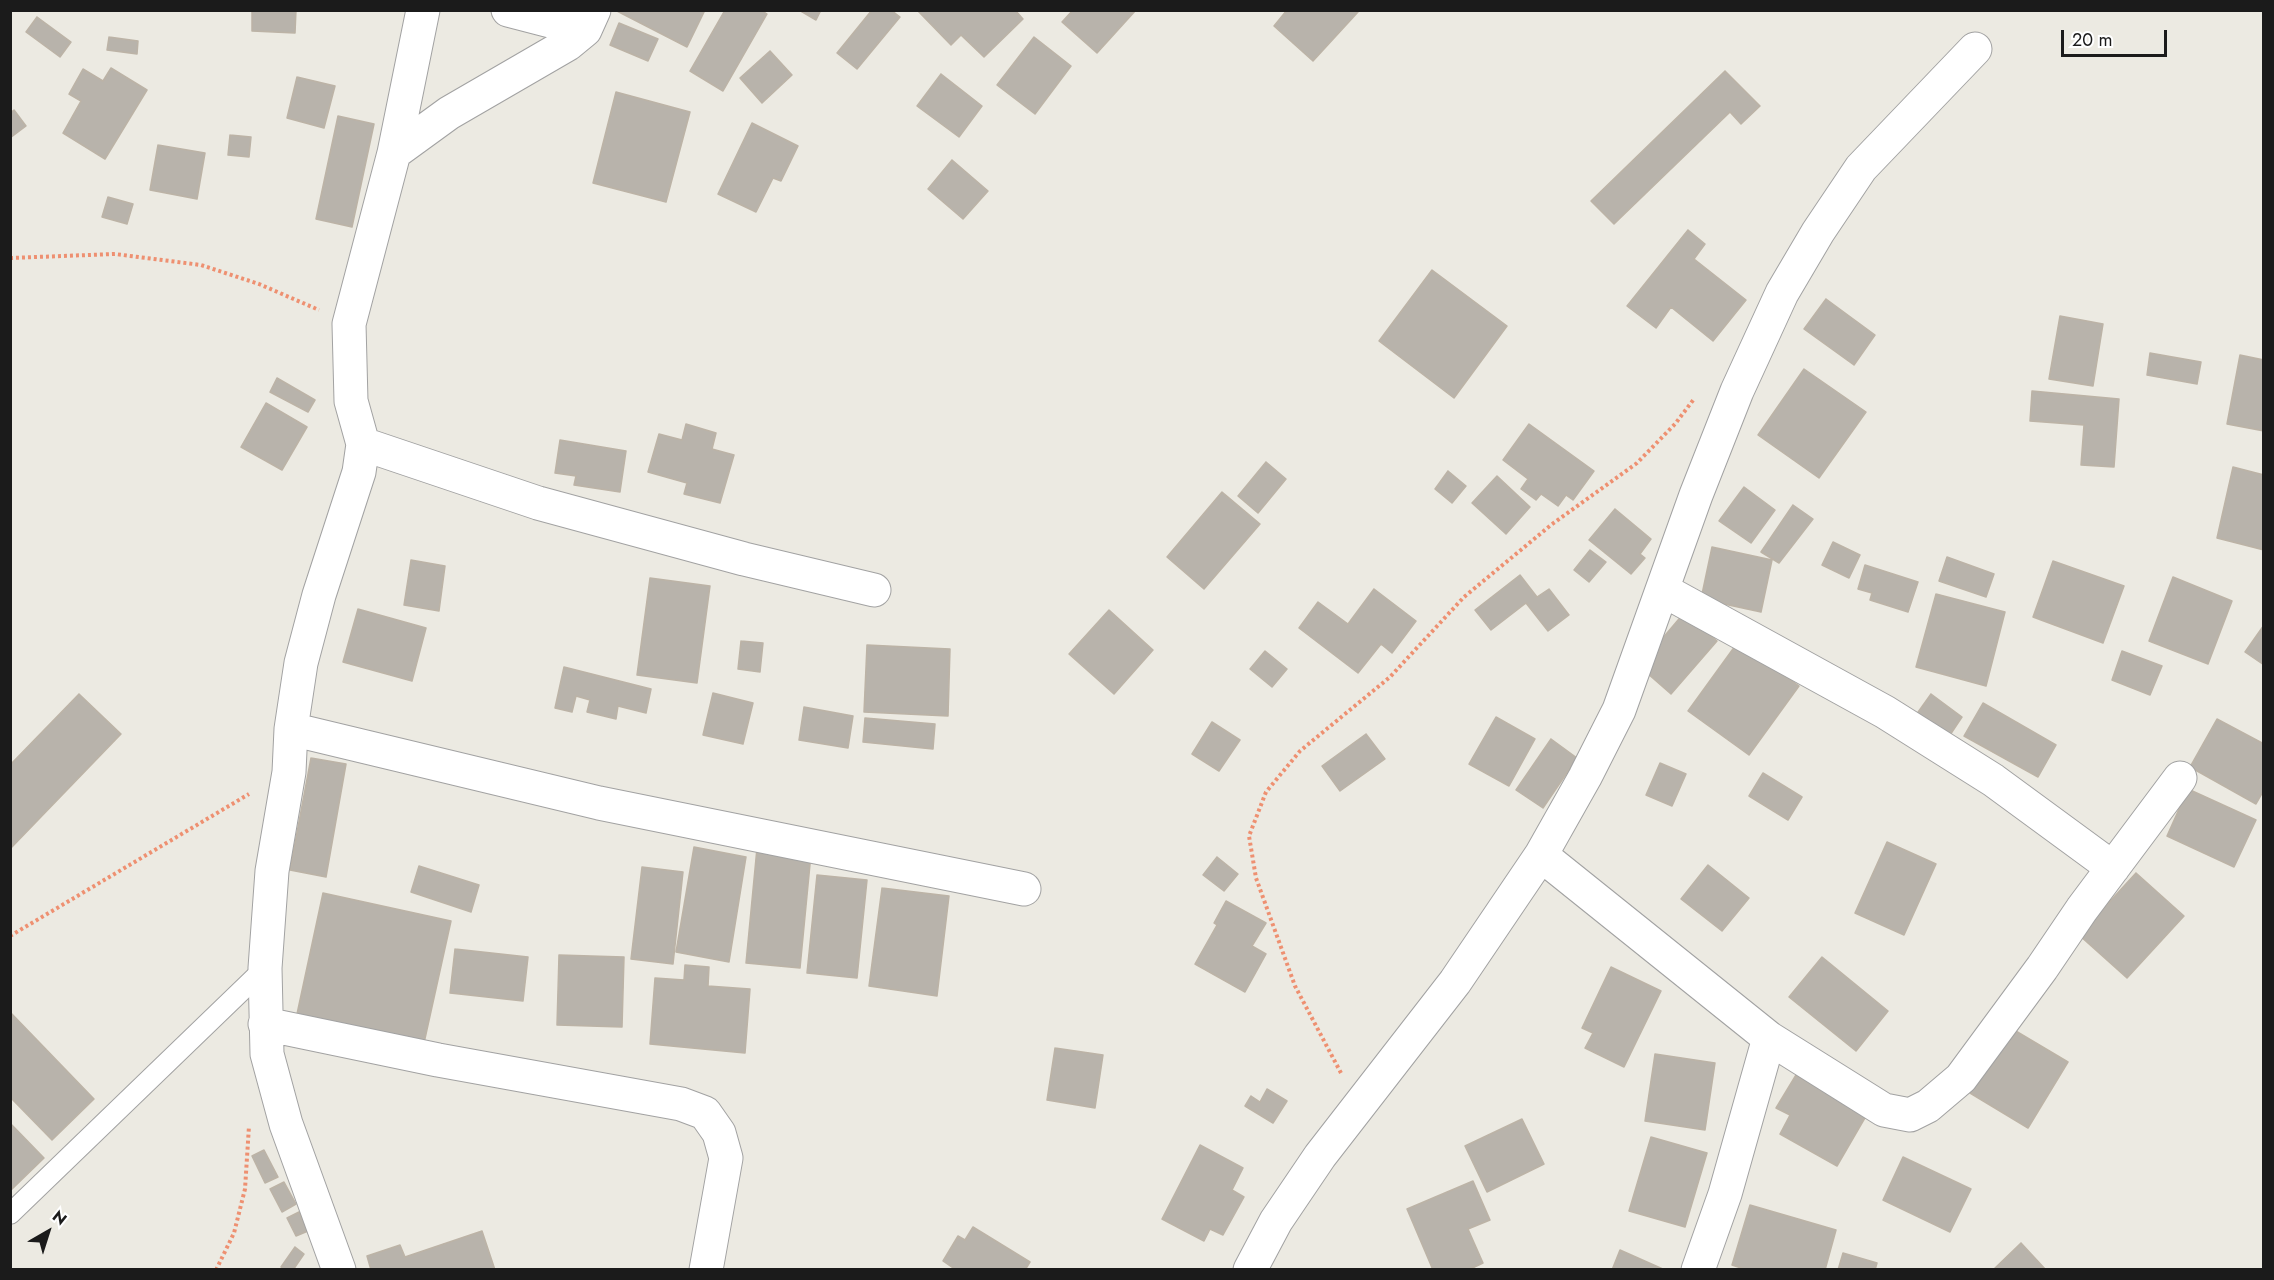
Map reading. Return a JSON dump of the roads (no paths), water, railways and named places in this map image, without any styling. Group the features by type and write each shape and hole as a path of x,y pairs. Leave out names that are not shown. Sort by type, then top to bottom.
{"street":[{"path":"339,1269 286,1124 267,1054 265,968 272,871 289,772 291,729 301,663 319,595 359,472 363,444 351,401 349,324 394,153 423,10"},
{"path":"508,10 590,20"},
{"path":"394,153 449,113 568,44 590,20"},
{"path":"1250,1269 1276,1221 1359,1104 1455,982 1541,855 1619,710 1696,495 1737,391 1782,293 1818,232 1861,168 1976,49"},
{"path":"363,444 538,502 734,556 874,590"},
{"path":"1663,590 1885,712 1993,780 2113,868"},
{"path":"291,729 599,803 1024,888"},
{"path":"1541,855 1769,1038 1884,1110 1910,1115 1928,1106 1961,1077 2180,778"},
{"path":"265,1024 438,1060 681,1104 705,1113 719,1133 726,1158 706,1269"},
{"path":"1698,1269 1725,1194 1769,1038"}],"lane":[{"path":"10,1214 265,968"}]}
